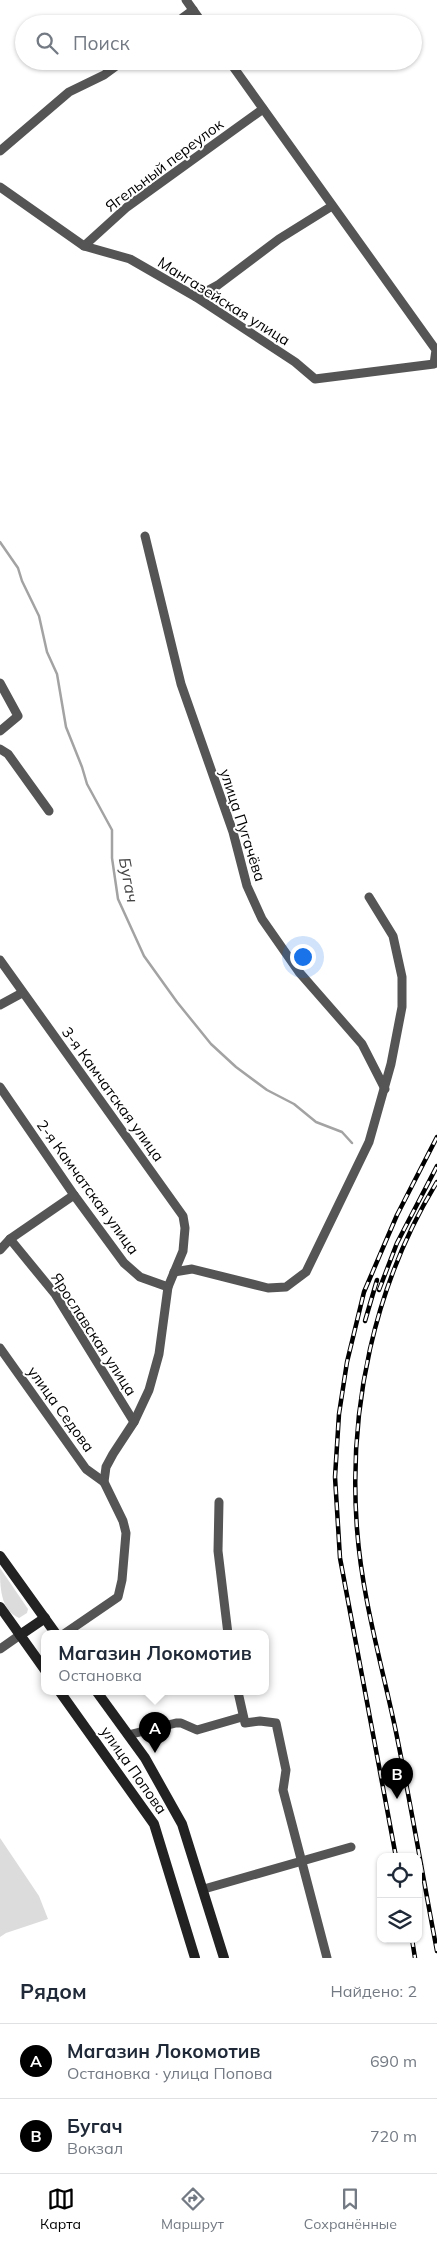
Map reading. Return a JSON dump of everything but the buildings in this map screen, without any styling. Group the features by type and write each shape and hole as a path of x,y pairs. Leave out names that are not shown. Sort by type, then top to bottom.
{"street":[{"path":"186,0 197,15"},
{"path":"186,15 193,10"},
{"path":"0,151 69,92 110,70"},
{"path":"196,297 218,285 279,239 332,206 236,70"},
{"name":"Ягельный переулок","path":"84,246 127,207 263,108"},
{"name":"Мангазейская улица","path":"0,187 84,246 130,259 196,297 295,362 315,379 434,364 436,350 383,274 332,206"},
{"name":"улица Пугачёва","path":"144,536 182,684 233,832 247,886 262,919 299,972 362,1044 385,1089"},
{"path":"0,682 18,716 0,731"},
{"path":"0,749 8,754 49,812"},
{"path":"174,1272 192,1269 268,1288 286,1287 306,1272 369,1142 385,1089 402,1007 402,977 393,936 370,897"},
{"name":"3-я Камчатская улица","path":"0,960 183,1216 185,1228 183,1250 168,1287 159,1354 149,1390 134,1422 112,1454 106,1467 104,1482"},
{"path":"0,1005 22,993"},
{"name":"2-я Камчатская улица","path":"0,1086 74,1195 124,1262 134,1272 148,1280 168,1287"},
{"path":"0,1250 10,1239 74,1195"},
{"name":"Ярославская улица","path":"10,1239 55,1294 134,1422"},
{"name":"улица Седова","path":"0,1348 86,1468 104,1482"},
{"path":"70,1630 118,1597 122,1580 126,1533 123,1521 104,1482"},
{"path":"219,1502 218,1551 228,1630"},
{"path":"0,1556 53,1630"},
{"path":"0,1607 41,1664"},
{"path":"0,1649 45,1618"},
{"name":"улица Попова","path":"62,1695 154,1824 195,1958"},
{"name":"улица Попова","path":"99,1695 160,1783 178,1816 204,1889 224,1958"},
{"path":"238,1695 242,1717 245,1723 260,1721 276,1723 286,1770 283,1790 327,1958"},
{"path":"128,1735 176,1723 182,1723 197,1730 242,1717"},
{"path":"204,1889 270,1871 301,1860 351,1848"}],"shaded area":[{"path":"0,1568 28,1609 27,1613 19,1618 8,1609 2,1597"},
{"path":"0,1838 39,1896 48,1919 6,1933 0,1937"}],"waterway":[{"name":"Бугач","path":"0,542 18,568 22,581 39,616 47,652 57,674 66,727 87,784 112,830 112,858 118,899 144,956 177,1002 211,1044 236,1067 267,1090 294,1104 316,1122 342,1132 352,1143"}],"railway":[{"path":"395,1853 340,1558 335,1477 339,1414 347,1362 364,1292 397,1215 437,1137"},
{"path":"379,1290 397,1243 437,1166"},
{"path":"437,1182 415,1222 397,1263 382,1305 370,1349 362,1394 355,1484 357,1529 363,1580 391,1707 437,1951"},
{"path":"365,1321 377,1280"},
{"path":"413,1943 415,1958"}],"place":[{"name":"Магазин Локомотив","path":"155,1753"},
{"name":"Бугач","path":"397,1799"}]}
